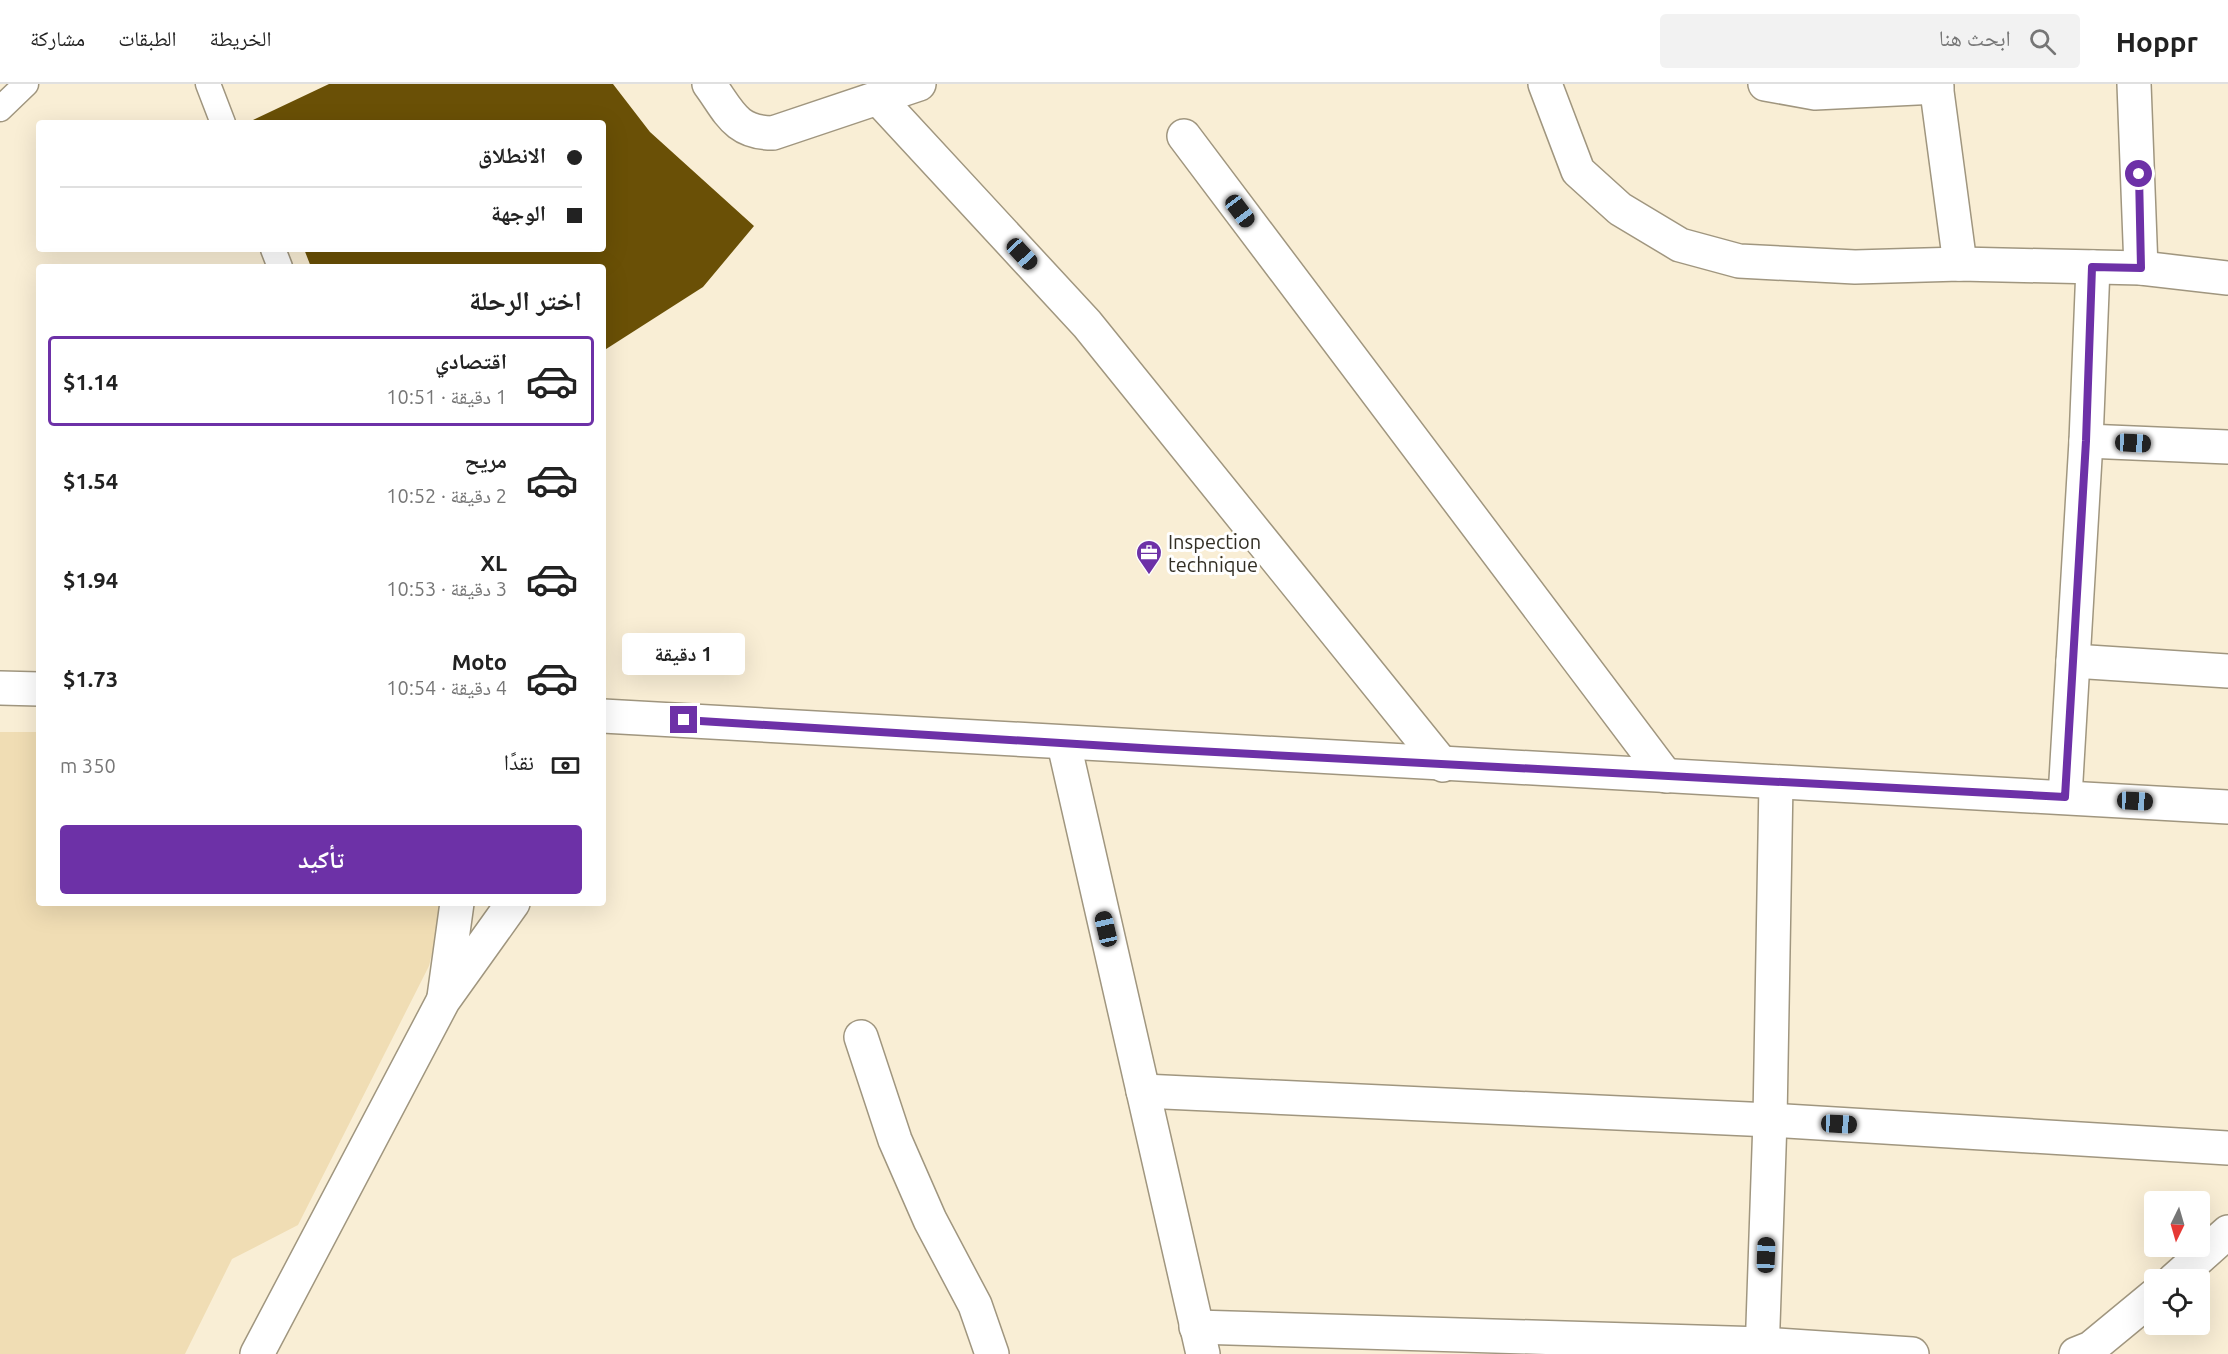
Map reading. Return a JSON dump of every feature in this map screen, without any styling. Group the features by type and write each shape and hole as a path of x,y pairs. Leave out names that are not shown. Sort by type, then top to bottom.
{"street":[{"path":"709,84 741,127 756,133 773,133 788,129 846,95 878,98 919,84"},
{"path":"1545,84 1578,171 1620,209 1680,245 1738,261 1855,267 1960,264 2141,268 2228,278"},
{"path":"1765,84 1815,93 1936,86 1960,264"},
{"path":"2134,84 2141,268"},
{"path":"878,98 1087,324 1443,765"},
{"path":"1184,135 1666,776"},
{"path":"2065,797 2086,441 2092,267"},
{"path":"2086,441 2228,447"},
{"path":"2073,661 2228,671"},
{"path":"0,688 36,689"},
{"path":"606,716 725,721 1064,744 2228,807"},
{"path":"1064,744 1200,1340 1763,1349 1912,1354"},
{"path":"1763,1349 1776,782"},
{"path":"443,1001 457,906"},
{"path":"256,1354 443,1001 511,906"},
{"path":"861,1037 895,1140 930,1220 975,1305 992,1354"},
{"path":"1143,1091 1770,1120 2228,1148"},
{"path":"2186,1269 2228,1232"},
{"path":"2076,1354 2091,1348 2144,1304"}],"lane":[{"path":"0,109 26,84"},
{"path":"208,84 222,120"}],"shaded area":[{"path":"0,732 36,732 36,906 443,906 429,966 298,1225 232,1259 185,1354 0,1354"}],"building":[{"path":"329,84 613,84 650,132 754,226 703,287 606,349 606,264 310,264 305,252 606,252 606,120 253,120"}],"place":[{"name":"Inspection technique","path":"1149,576"}],"route":[{"path":"684,720 1158,749 2065,797 2086,441 2092,267 2141,268 2139,174"}]}
